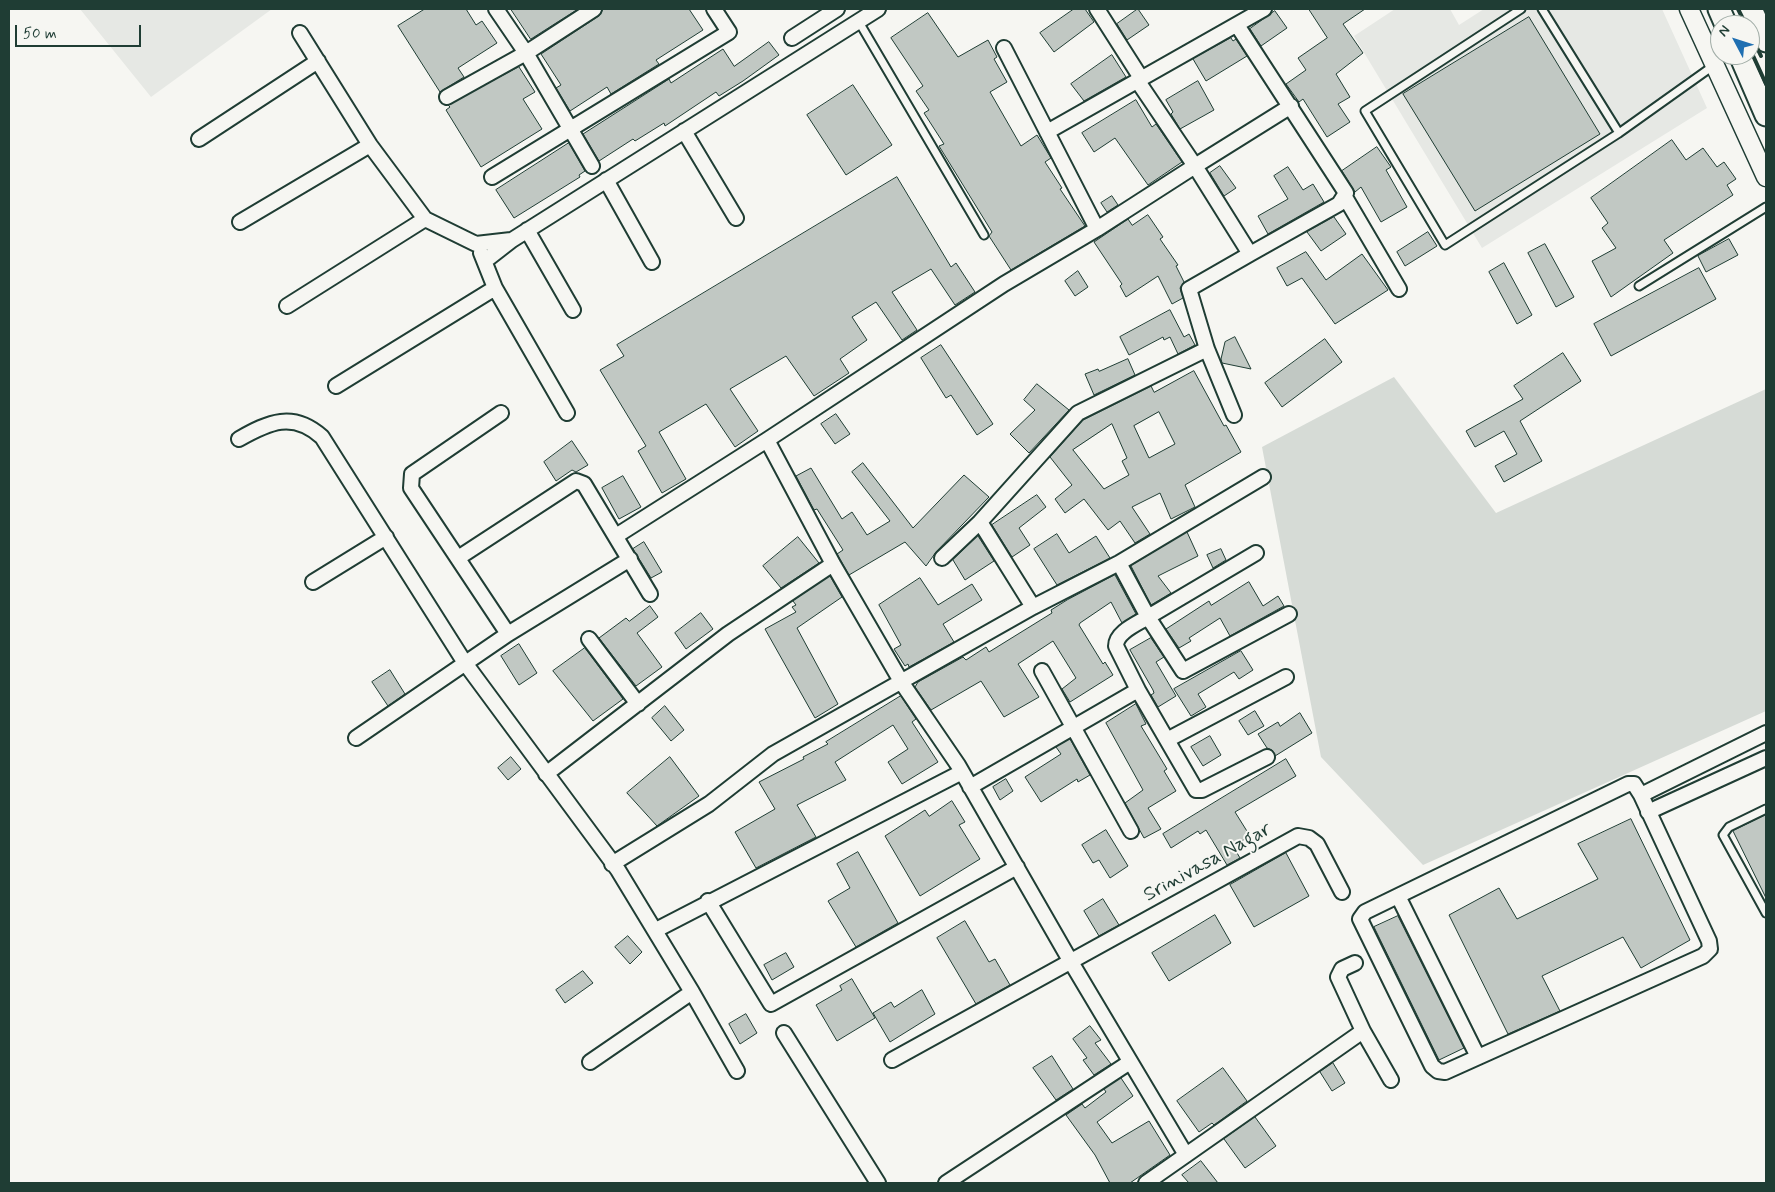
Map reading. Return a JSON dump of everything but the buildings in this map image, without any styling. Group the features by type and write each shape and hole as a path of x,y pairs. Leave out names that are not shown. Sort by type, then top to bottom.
{"main road":[{"path":"1751,9 1766,41"},
{"path":"1744,65 1766,115"}],"street":[{"path":"496,9 526,53 592,166"},
{"path":"447,97 526,53 594,9"},
{"path":"492,177 729,32 714,9"},
{"path":"792,38 837,9"},
{"path":"485,261 527,230 878,9"},
{"path":"1096,9 1250,254"},
{"path":"1047,132 1264,9"},
{"path":"1689,9 1710,56"},
{"path":"1237,25 1343,186 1346,193 1345,197 1399,289"},
{"path":"300,33 370,145 425,219 476,244 512,240"},
{"path":"1004,48 1098,228"},
{"path":"199,139 318,61"},
{"path":"1714,65 1766,177"},
{"path":"616,536 767,440 1004,284 1098,228 1291,106"},
{"path":"684,131 736,218"},
{"path":"240,222 370,145"},
{"path":"606,180 652,262"},
{"path":"1234,415 1207,349 1190,289 1339,204 1345,197"},
{"path":"287,306 425,219"},
{"path":"527,230 573,310"},
{"path":"476,244 496,288 567,413"},
{"path":"336,386 496,288"},
{"path":"942,558 980,522 1078,413 1207,349"},
{"path":"501,413 412,474 410,480 411,488 508,634"},
{"path":"239,439 260,426 282,421 304,424 315,430 322,437 465,663 612,864 656,930 737,1071"},
{"path":"767,440 833,564 902,683 962,772 1070,962 1186,1155"},
{"path":"612,864 709,804 773,754 902,683 1033,607 1119,563 1263,477"},
{"path":"458,558 576,481 584,484 650,594"},
{"path":"980,522 1033,607"},
{"path":"313,582 386,537"},
{"path":"1256,553 1120,635 1116,640 1116,646 1138,690 1196,790 1202,790 1267,757"},
{"path":"356,738 508,634 630,559"},
{"path":"1119,563 1148,617 1183,671 1289,614"},
{"path":"546,774 728,634 833,564"},
{"path":"589,639 638,704"},
{"path":"1042,671 1131,831"},
{"path":"1167,740 1286,677"},
{"path":"970,787 1138,690"},
{"path":"1641,795 1766,733"},
{"path":"1648,812 1766,758"},
{"path":"656,930 962,772"},
{"path":"1628,784 1634,784 1641,795 1709,941 1710,949 1703,956 1445,1072 1438,1071 1432,1066 1361,923 1360,919 1365,912 1628,784"},
{"name":"Srinivasa Nagar","path":"1070,962 1298,836 1310,838 1317,844 1342,892"},
{"path":"708,902 771,1004 1017,867"},
{"path":"1398,896 1478,1056"},
{"path":"892,1060 1070,962"},
{"path":"1356,963 1342,969 1338,977 1363,1031 1392,1080"},
{"path":"590,1062 692,992"},
{"path":"1146,1183 1363,1031"},
{"path":"784,1033 878,1183"},
{"path":"946,1183 1130,1062"}],"lane":[{"path":"1521,9 1366,111 1445,244 1619,133 1714,65"},
{"path":"1542,9 1619,133"},
{"path":"859,22 984,235"},
{"path":"1639,286 1766,207"},
{"path":"1766,809 1729,827 1723,835 1766,913"}],"shaded area":[{"path":"80,9 272,9 151,97"},
{"path":"1395,9 1450,9 1459,25 1484,9 1662,9 1707,108 1482,248 1354,36"},
{"path":"1394,377 1496,513 1766,389 1766,711 1423,865 1321,757 1262,447"}],"railway":[{"path":"1738,9 1741,15"},
{"path":"1757,65 1766,84"}]}
